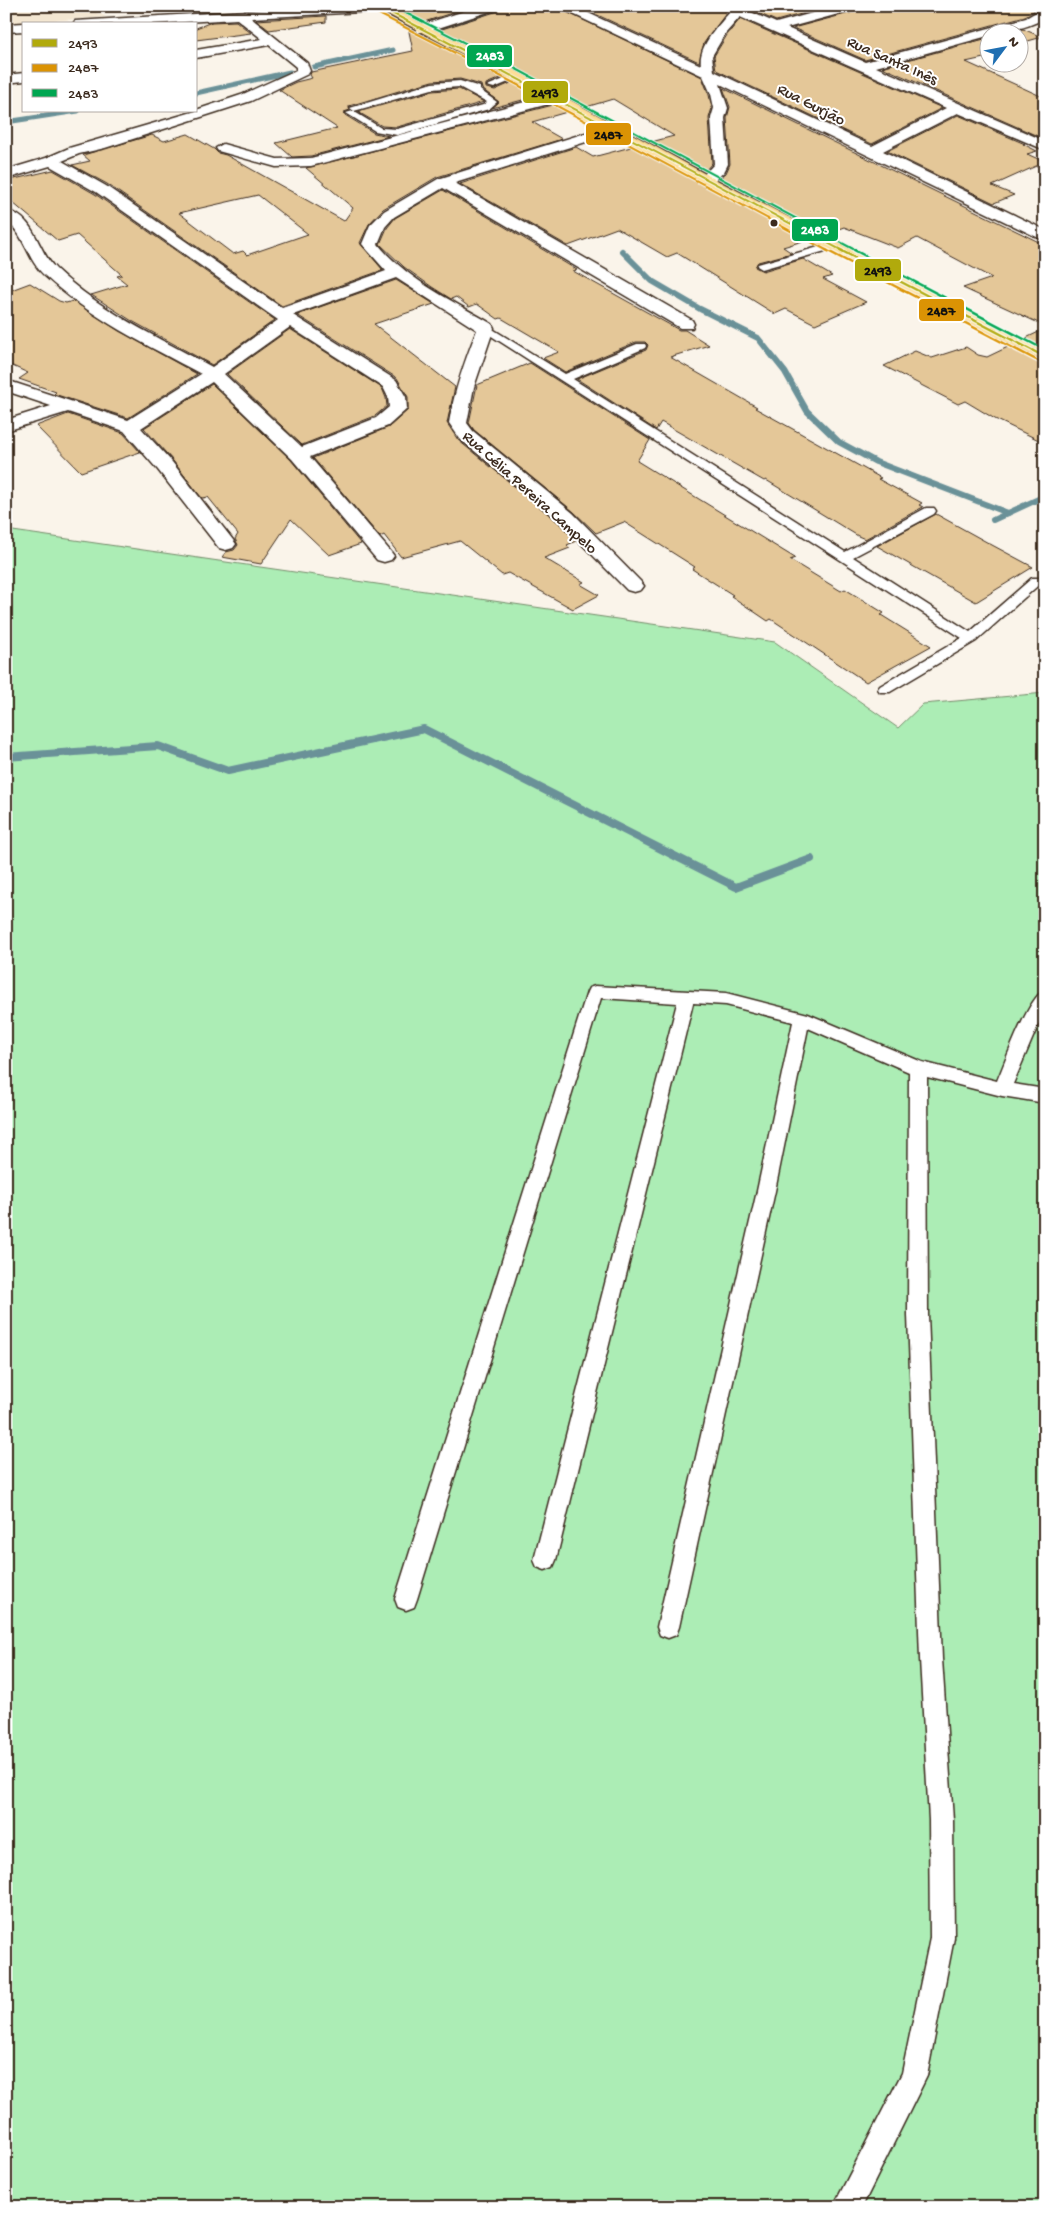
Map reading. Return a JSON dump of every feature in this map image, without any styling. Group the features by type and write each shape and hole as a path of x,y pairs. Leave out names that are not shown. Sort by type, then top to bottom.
{"main road":[{"path":"379,7 517,77 706,180 1045,357"}],"street":[{"path":"422,29 493,6"},
{"name":"Rua Gurjão","path":"562,6 708,72 1045,236"},
{"path":"776,27 853,6"},
{"path":"115,22 379,7"},
{"path":"706,180 719,169 721,164 718,118 721,108 708,72 706,56 732,9"},
{"name":"Rua Santa Inês","path":"732,9 1045,146"},
{"path":"865,66 1030,21 1045,11"},
{"path":"6,175 51,161 74,151 100,145 246,98 303,71 302,66 240,15"},
{"path":"6,28 22,27"},
{"path":"198,54 272,41"},
{"path":"6,80 22,77"},
{"path":"224,148 276,163 311,162 555,98"},
{"path":"870,152 958,107"},
{"path":"486,328 397,272 375,252 370,244 374,230 389,214 443,182 613,129"},
{"path":"51,161 101,189 285,317 390,384 397,396 398,409 382,422 300,455"},
{"path":"6,169 23,170"},
{"path":"443,182 686,324"},
{"path":"6,214 24,227 36,255 50,272 81,297 135,332 213,374 300,455 384,556"},
{"path":"130,427 213,374 285,317 397,272"},
{"name":"Rua Célia Pereira Campelo","path":"486,328 465,385 458,423 466,435 566,517 634,586"},
{"path":"6,385 130,427 166,466 226,544"},
{"path":"6,426 69,406"}],"lane":[{"path":"491,86 517,77"},
{"path":"460,84 476,90 493,102 486,107 397,132 373,128 352,110 432,86 460,84"},
{"path":"762,266 833,246"},
{"path":"486,328 970,638"},
{"path":"565,378 641,346"},
{"path":"844,557 930,511"},
{"path":"885,689 970,638 1037,581"},
{"path":"406,1599 595,992 726,999 802,1018 918,1068 1002,1089 1045,1096"},
{"path":"1002,1089 1037,1007 1045,996"},
{"path":"545,1560 686,998"},
{"path":"668,1627 764,1201 802,1018"},
{"path":"847,2207 914,2076 942,1938 941,1820 930,1659 918,1316 918,1068"}],"shaded area":[{"path":"6,6 81,6 106,17 22,22 6,24"}],"green space":[{"path":"6,530 775,642 898,728 923,704 1045,693 1045,2207 6,2207"}],"building":[{"path":"404,6 473,6 424,22 405,13"},
{"path":"501,6 554,6 702,77 712,108 709,118 712,163 705,171 651,142 674,136 613,99 586,107 439,30 498,11"},
{"path":"578,6 718,6 727,12 704,43 699,62"},
{"path":"742,6 830,6 776,21"},
{"path":"861,6 1034,6 1034,11 1025,16 1003,22 978,22 978,29 865,60 793,28 857,11"},
{"path":"326,16 326,22 269,30 256,20"},
{"path":"740,19 942,108 872,144 716,70 714,56"},
{"path":"236,21 251,33 198,40 198,27 212,22"},
{"path":"408,27 503,77 486,84 486,88 495,90 513,82 538,96 492,108 499,102 482,89 481,85 460,79 432,81 349,106 350,110 344,112 345,115 374,133 389,136 311,156 292,157 276,143 337,128 279,90 296,82 312,78 311,72 413,51"},
{"path":"1028,31 1042,37 1028,41"},
{"path":"978,41 978,59 966,62 978,67 978,72 988,72 1045,98 1045,137 1042,138 882,67"},
{"path":"723,88 1045,245 1045,326 963,288 992,278 917,238 898,248 844,227 825,234 719,179 726,173 730,164 727,118 730,107"},
{"path":"459,89 484,102 397,127 382,126 358,112 432,91"},
{"path":"553,105 567,112 532,122 562,139 437,177 383,209 369,224 360,243 383,270 282,306 107,184 72,165 90,161 83,155 152,135 164,141 188,134 218,153 226,155 344,221 353,208 306,168","holes":["258,195 308,234 247,255 243,251 233,254 179,213"]},
{"path":"958,115 1025,144 1023,144 1037,151 1027,154 1045,162 992,186 1014,195 994,203 887,151"},
{"path":"576,147 593,157 631,147 806,240 783,247 792,253 758,262 755,267 763,271 803,259 832,276 823,279 866,302 815,324 786,309 775,314 677,253 667,257 617,228 568,246 460,184"},
{"path":"53,170 95,194 275,320 212,365 132,321 91,295 127,284 117,276 122,275 77,235 58,241 6,197 6,181"},
{"path":"443,190 577,270 573,271 679,330 685,330 709,345 670,357 757,407 755,408 881,478 878,479 922,503 919,505 923,507 865,539 858,536 766,480 764,481 661,422 656,430 577,379 646,350 648,345 645,342 636,342 565,372 543,358 559,352 501,318 498,319 477,304 469,307 456,297 451,299 432,287 404,267 380,244 387,228 395,218"},
{"path":"396,280 434,304 374,324 455,387 447,423 458,440 558,522 576,541 567,545 570,548 544,558 584,582 580,584 599,595 573,609 508,573 502,575 460,541 401,557 384,535 380,537 313,458 389,427 408,410 408,397 397,378 297,315"},
{"path":"30,283 59,301 66,303 73,301 119,331 197,374 128,418 54,394 56,392 19,379 28,373 6,363 6,292"},
{"path":"290,329 382,388 387,406 375,416 302,445 227,374"},
{"path":"1045,329 1045,348 1026,338"},
{"path":"1010,346 1045,364 1045,443 995,419 965,401 958,404 884,366 915,351 932,358 966,347 978,355 987,357"},
{"path":"530,363 650,440 637,461 795,558 790,560 841,591 845,589 884,613 881,615 931,646 866,682 771,619 768,621 731,596 733,595 692,569 695,567 624,522 596,533 574,512 474,430 469,423 477,385"},
{"path":"212,384 291,460 361,544 329,555 291,519 261,564 222,557 226,552 234,550 238,545 235,539 238,534 208,497 201,497 144,428"},
{"path":"68,414 123,433 140,452 81,472 36,426"},
{"path":"936,514 1033,567 976,602 877,546"}],"waterway":[{"path":"439,28 486,15"},
{"path":"314,67 393,50"},
{"path":"198,93 290,72"},
{"path":"6,122 71,112"},
{"path":"622,251 652,281 700,309 758,338 785,372 807,411 839,442 876,462 1008,513"},
{"path":"993,520 1045,496"},
{"path":"6,757 158,746 228,771 424,729 736,887 811,859"}],"transit line":[{"name":"2493","path":"378,6 517,77 706,180 1045,357"},
{"name":"2483","path":"392,6 520,71 709,174 1045,350"},
{"name":"2487","path":"375,12 514,83 703,186 1042,363"}]}
